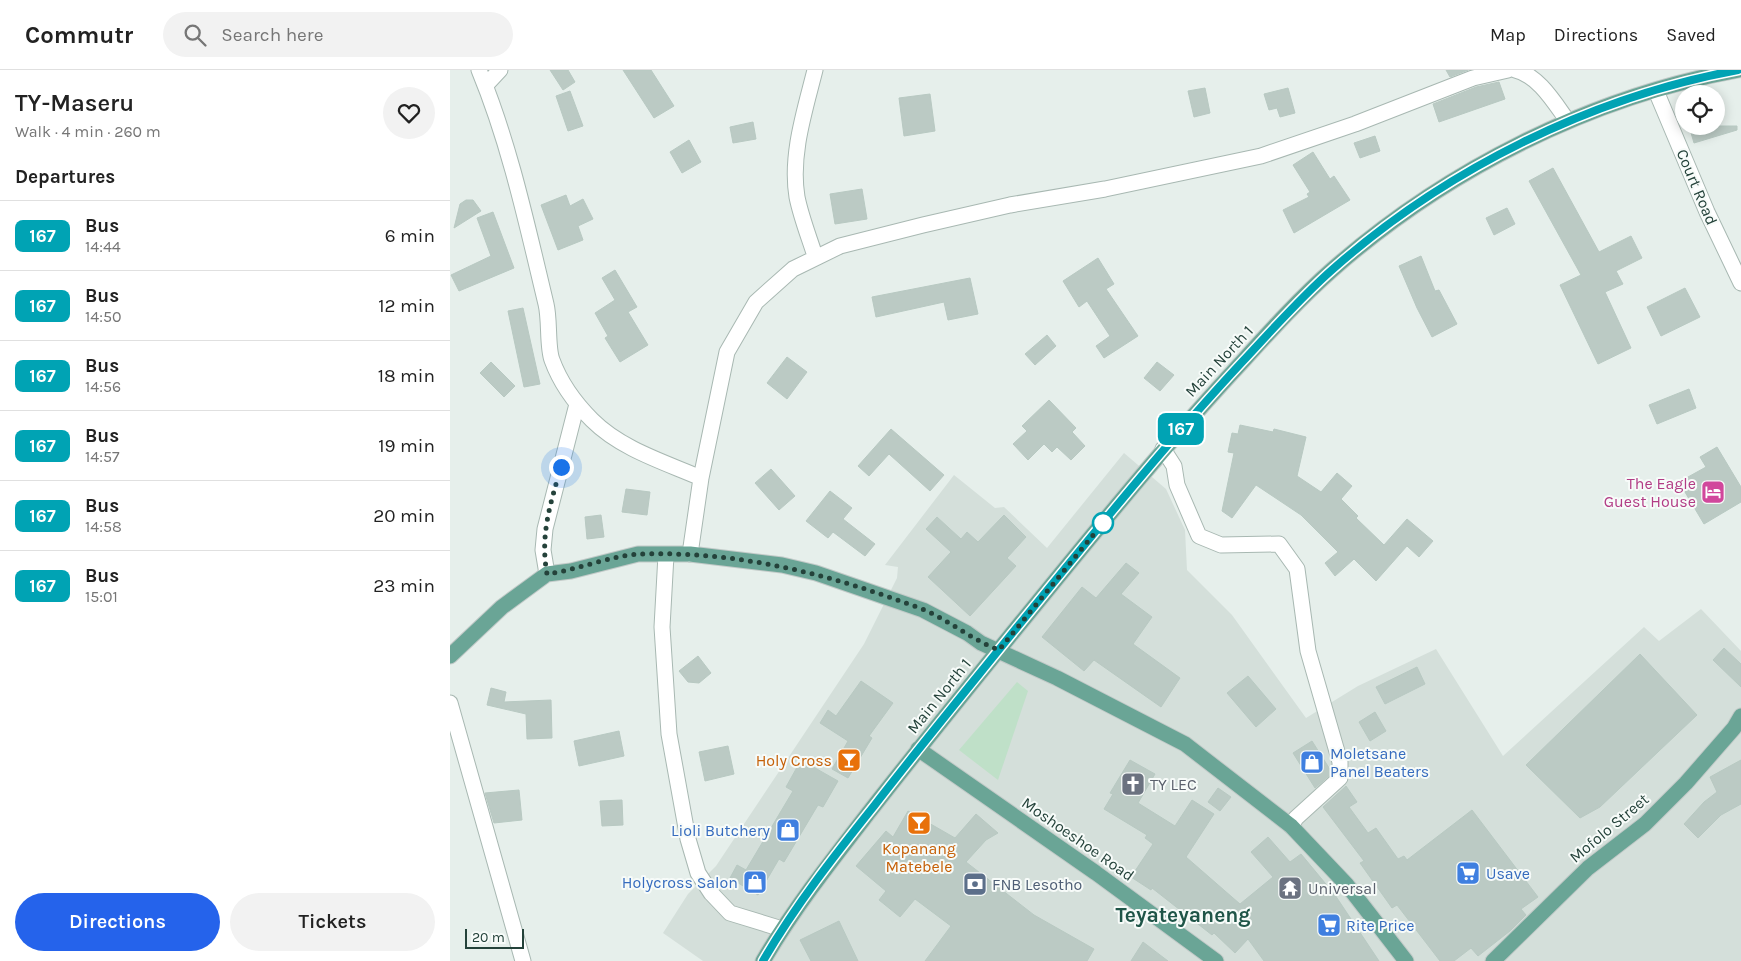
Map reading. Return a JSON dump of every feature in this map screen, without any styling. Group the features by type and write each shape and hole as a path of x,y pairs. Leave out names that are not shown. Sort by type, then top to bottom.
{"main road":[{"name":"Main North 1","path":"763,961 782,929 818,878 918,749 1163,448 1277,324 1334,268 1400,217 1488,159 1567,120 1709,72 1738,70"},
{"path":"450,656 502,607 547,574 571,571 638,554 690,554 782,565 816,573 924,610 967,633 981,643 999,650 1186,744 1291,826 1348,885 1406,961"},
{"name":"Mofolo Street","path":"1493,961 1588,868 1645,824 1686,783 1734,728 1741,716"},
{"name":"Moshoeshoe Road","path":"918,749 1096,873 1216,961"}],"street":[{"path":"479,70 513,164 550,319 551,358 564,385 577,404 592,420 612,436 638,451 702,478"},
{"path":"486,85 500,70"},
{"path":"814,256 797,196 795,172 803,119 815,70"},
{"path":"690,554 702,478 727,352 756,302 793,269 814,256 840,246 1010,205 1105,189 1261,156 1355,124 1473,78 1508,70"},
{"path":"1521,71 1545,91 1567,120"},
{"name":"Court Road","path":"1656,91 1707,212 1741,283"},
{"path":"547,574 543,550 545,529 577,404"},
{"path":"1163,448 1174,466 1177,485 1199,536 1221,545 1278,544 1297,569 1308,651 1340,762 1340,778 1296,818 1291,826"},
{"path":"666,555 662,627 670,734 688,839 698,873 711,894 730,913 782,929"},
{"path":"450,703 523,961"}],"shaded area":[{"path":"1124,453 1166,489 1185,530 1187,570 1232,615 1306,718 1358,686 1436,649 1503,756 1644,627 1659,641 1701,609 1741,651 1741,961 703,961 663,933 688,894 716,866 864,644 897,578 898,567 885,565 954,475 995,508 1004,507 1047,548"}],"green space":[{"path":"1017,682 1028,691 998,780 959,750"}],"building":[{"path":"550,70 568,70 575,82 563,90"},
{"path":"623,70 651,70 674,106 654,118"},
{"path":"1446,70 1468,70 1450,77"},
{"path":"1499,82 1505,99 1439,122 1433,104 1476,87"},
{"path":"1205,88 1210,113 1194,117 1188,91"},
{"path":"1288,88 1295,113 1280,117 1277,108 1269,110 1264,94"},
{"path":"570,91 583,126 568,131 556,96"},
{"path":"930,94 935,131 904,136 899,98"},
{"path":"753,122 756,139 733,143 730,127"},
{"path":"1725,126 1737,126 1737,130 1725,134"},
{"path":"1692,135 1720,135 1694,143"},
{"path":"1375,136 1380,151 1360,158 1354,143"},
{"path":"689,140 701,162 682,173 670,152"},
{"path":"1313,152 1330,179 1334,176 1350,200 1294,233 1283,210 1309,197 1307,194 1310,192 1293,165"},
{"path":"1553,168 1599,252 1631,236 1642,258 1616,271 1623,284 1605,292 1631,348 1598,364 1560,285 1581,275 1529,181"},
{"path":"862,189 867,219 835,224 830,194"},
{"path":"566,195 570,206 583,199 593,219 578,226 583,240 558,250 541,205"},
{"path":"466,200 473,200 481,211 454,228 460,204"},
{"path":"1507,208 1515,224 1494,235 1486,218"},
{"path":"493,212 514,268 459,291 451,275 491,256 477,218"},
{"path":"1421,256 1435,291 1439,290 1457,324 1432,337 1399,266"},
{"path":"1098,258 1114,284 1106,289 1138,336 1104,358 1096,346 1110,336 1087,301 1079,307 1063,281"},
{"path":"615,270 637,307 628,312 648,345 620,362 605,338 608,336 595,313 615,300 602,278"},
{"path":"970,278 978,314 948,320 944,302 876,317 872,297"},
{"path":"1685,288 1700,317 1661,336 1647,307"},
{"path":"523,308 540,384 524,387 508,311"},
{"path":"1047,335 1056,346 1035,365 1025,354"},
{"path":"787,357 807,372 787,399 767,383"},
{"path":"491,362 515,386 504,397 480,373"},
{"path":"1157,362 1174,375 1160,391 1144,378"},
{"path":"1689,389 1696,408 1657,424 1649,405"},
{"path":"1049,400 1076,428 1072,432 1085,446 1071,460 1057,447 1052,452 1044,444 1028,460 1013,444 1027,431 1022,426"},
{"path":"1240,425 1273,432 1274,429 1306,437 1297,476 1321,492 1337,473 1352,486 1341,499 1358,516 1356,518 1384,545 1407,519 1433,541 1419,557 1407,546 1376,581 1354,559 1335,576 1325,563 1338,552 1301,515 1256,485 1232,518 1222,511 1234,453 1228,452 1232,433 1238,434"},
{"path":"891,429 944,475 930,491 889,454 869,476 858,466"},
{"name":"The Eagle Guest House","path":"1717,447 1741,487 1741,502 1704,524 1679,482 1706,467 1700,457"},
{"path":"771,469 795,496 779,510 755,483"},
{"path":"626,489 650,492 647,515 622,512"},
{"path":"830,491 852,508 843,519 875,544 865,556 833,532 828,538 806,521"},
{"path":"601,515 604,537 587,539 585,517"},
{"path":"1004,515 1026,537 1007,558 1016,566 970,616 928,577 951,552 926,529 937,517 961,539 967,532 978,542"},
{"path":"1126,563 1139,573 1121,594 1152,617 1133,644 1180,678 1161,707 1094,660 1084,671 1042,637 1082,587 1096,598"},
{"path":"1724,648 1741,664 1741,687 1713,660"},
{"path":"1640,654 1697,715 1600,807 1580,818 1526,765"},
{"path":"698,656 711,673 699,683 688,682 679,671"},
{"path":"1417,667 1425,684 1385,704 1376,687"},
{"path":"1248,676 1276,709 1256,727 1227,693"},
{"path":"861,681 893,703 869,736 872,738 848,778 832,769 848,741 820,723 828,710 836,716"},
{"path":"491,688 506,692 504,702 551,700 552,738 527,739 526,714 487,705"},
{"path":"1375,712 1386,731 1370,741 1359,722"},
{"path":"619,731 624,756 579,766 574,741"},
{"name":"Moletsane Panel Beaters","path":"1312,741 1331,771 1331,774 1315,788 1293,753"},
{"path":"728,746 734,774 705,781 699,752"},
{"path":"801,760 838,781 823,807 818,805 784,862 779,859 758,895 730,878 737,865 746,870 793,791 786,787"},
{"path":"1130,760 1155,774 1138,803 1175,826 1192,800 1214,814 1186,857 1240,904 1273,877 1251,852 1268,837 1290,862 1301,854 1335,895 1379,961 1264,961 1248,939 1235,953 1214,933 1212,935 1152,888 1151,890 1131,877 1153,844 1145,838 1147,835 1104,809 1113,794 1110,793"},
{"path":"1741,760 1741,804 1721,815 1698,838 1684,824 1704,802 1717,792 1710,777"},
{"name":"Usave","path":"1346,786 1357,802 1349,807 1368,833 1376,828 1398,859 1404,856 1407,860 1472,810 1538,897 1521,909 1526,915 1510,931 1478,956 1471,948 1454,961 1440,961 1397,905 1392,908 1360,863 1364,861 1323,807"},
{"path":"1218,788 1231,797 1220,811 1208,802"},
{"path":"519,790 522,820 494,823 485,793"},
{"path":"622,800 623,825 602,826 600,801"},
{"path":"908,811 955,838 976,814 998,833 986,840 966,862 1034,915 1094,949 1087,961 925,961 951,926 915,899 900,917 879,900 886,891 856,866 886,831 893,837"},
{"path":"839,921 858,961 811,961 800,940"},
{"path":"1143,942 1168,961 1131,961"}],"bus line":[{"name":"167","path":"763,961 782,929 818,878 918,749 1163,448 1284,317 1334,268 1400,217 1488,159 1567,120 1710,75 1738,70"}],"place":[{"name":"The Eagle Guest House","path":"1713,492"},
{"name":"Holy Cross","path":"849,760"},
{"name":"Moletsane Panel Beaters","path":"1312,762"},
{"name":"TY LEC","path":"1133,784"},
{"name":"Kopanang Matebele","path":"919,823"},
{"name":"Lioli Butchery","path":"788,830"},
{"name":"Usave","path":"1468,873"},
{"name":"Holycross Salon","path":"755,882"},
{"name":"FNB Lesotho","path":"975,884"},
{"name":"Universal","path":"1290,888"},
{"name":"Rite Price","path":"1329,925"}],"district":[{"name":"Teyateyaneng","path":"1183,915"}],"route":[{"path":"561,467 550,501 545,529 543,550 547,574 571,571 638,554 690,554 782,565 816,573 924,610 967,633 981,643 999,650 1103,523"}]}
